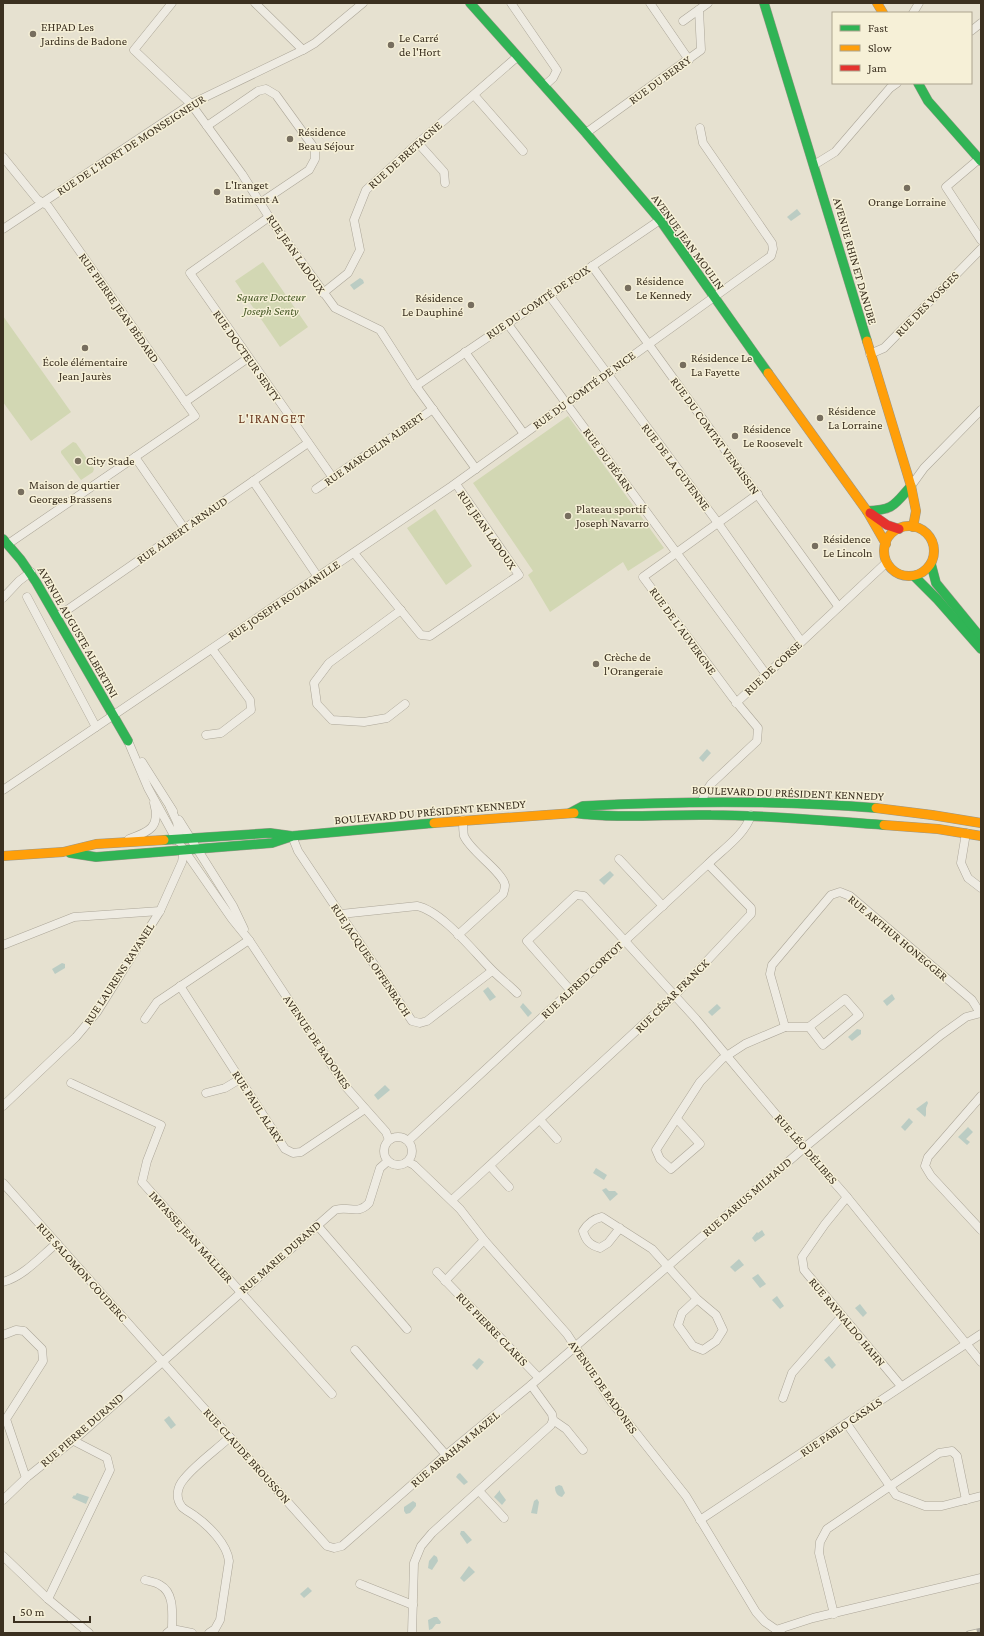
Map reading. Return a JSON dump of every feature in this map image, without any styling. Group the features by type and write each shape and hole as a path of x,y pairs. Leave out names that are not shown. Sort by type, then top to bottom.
{"main road":[{"name":"AVENUE JEAN MOULIN","path":"470,3 586,133 660,220 713,297 867,511 886,544"},
{"name":"AVENUE RHIN ET DANUBE","path":"764,3 911,486 916,511 913,527"},
{"path":"877,3 882,12"},
{"path":"919,84 928,101 980,160"},
{"path":"867,511 889,510 896,505 911,486"},
{"name":"AVENUE JEAN MOULIN","path":"867,511 887,525 899,529"},
{"path":"913,527 921,529 927,534 932,540 934,552 931,564 924,572 914,576 904,576 894,570 887,562 884,553 886,544 891,535 899,529 913,527"},
{"name":"AVENUE AUGUSTE ALBERTINI","path":"6,541 31,572 112,716 128,741"},
{"path":"931,564 936,583 981,638"},
{"path":"914,576 937,599 981,649"},
{"name":"BOULEVARD DU PRÉSIDENT KENNEDY","path":"570,813 582,806 702,801 747,801 885,808 981,823"},
{"path":"751,815 753,809 794,809 821,804"},
{"path":"865,823 897,818 909,811"},
{"name":"BOULEVARD DU PRÉSIDENT KENNEDY","path":"63,852 96,844 182,838 214,842 272,843 288,835 463,820 570,813 596,816 671,814 751,815 865,823 966,833 981,836"},
{"name":"BOULEVARD DU PRÉSIDENT KENNEDY","path":"63,852 96,857 171,851 197,854 214,842"},
{"path":"3,856 63,852"}],"street":[{"name":"RUE JEAN LADOUX","path":"172,3 134,50 192,104 242,174 260,203 323,293 335,308 380,330 416,386 476,469"},
{"path":"256,3 303,50"},
{"name":"RUE DE L'HORT DE MONSEIGNEUR","path":"3,229 192,104 315,43 363,3"},
{"path":"511,3 557,70 553,78 544,86"},
{"path":"650,3 689,60"},
{"path":"683,21 708,3"},
{"path":"914,12 919,3"},
{"name":"RUE DU BERRY","path":"586,133 702,50 700,10"},
{"path":"972,30 981,23"},
{"name":"RUE DE BRETAGNE","path":"323,293 348,273 360,250 354,220 366,190 517,56"},
{"path":"814,165 834,152 890,88 896,84"},
{"path":"207,126 258,91 266,89 276,95 315,149 316,159 309,170 260,203"},
{"path":"474,95 523,151"},
{"name":"RUE DU COMTÉ DE NICE","path":"456,484 771,256 774,249 772,243 703,143 700,128"},
{"path":"418,143 444,172 445,183"},
{"name":"RUE PIERRE JEAN BÉDARD","path":"3,157 37,199 48,206 195,416 135,457"},
{"path":"980,160 946,187 981,240"},
{"name":"RUE DOCTEUR SENTY","path":"270,217 190,273 333,478"},
{"name":"RUE DU COMTÉ DE FOIX","path":"416,386 660,220"},
{"name":"RUE DES VOSGES","path":"870,354 884,348 981,249"},
{"name":"RUE DU COMTAT VENAISSIN","path":"592,266 838,606"},
{"name":"RUE DE LA GUYENNE","path":"549,295 718,523 801,641"},
{"name":"RUE DU BÉARN","path":"507,323 766,674"},
{"path":"465,352 524,434"},
{"path":"185,402 248,358"},
{"name":"RUE MARCELIN ALBERT","path":"316,489 433,409"},
{"path":"911,486 924,468 981,410"},
{"name":"RUE ALBERT ARNAUD","path":"57,617 308,443"},
{"path":"6,541 135,457 184,528"},
{"path":"253,481 318,577"},
{"name":"RUE JEAN LADOUX","path":"401,610 421,635 430,636 519,575 456,484"},
{"name":"RUE JOSEPH ROUMANILLE","path":"3,790 456,484"},
{"name":"RUE DE L'AUVERGNE","path":"736,703 643,577 758,494"},
{"path":"354,553 401,610 329,662 314,683 317,704 332,720 364,722 387,718 405,704"},
{"name":"RUE DE CORSE","path":"702,801 711,784 757,741 758,728 736,703 838,606 887,562"},
{"path":"3,598 19,581 31,572"},
{"path":"27,597 96,727"},
{"path":"206,735 221,733 251,710 250,700 212,649"},
{"path":"114,843 130,839 151,830 157,820 155,806 128,741"},
{"path":"128,741 170,807 186,828 214,842 206,856 197,854 182,838 148,788"},
{"path":"140,768 182,838"},
{"path":"170,807 182,838"},
{"path":"176,815 182,838"},
{"name":"RUE ALFRED CORTOT","path":"408,1140 708,864 739,834 749,822 751,815"},
{"path":"458,935 503,894 505,890 505,884 500,877 469,844 464,834 463,820"},
{"path":"966,833 961,863 968,878 981,888"},
{"path":"197,854 213,844 288,835"},
{"name":"RUE JACQUES OFFENBACH","path":"288,835 412,1021 420,1023 427,1021 492,970"},
{"path":"63,852 170,843 182,838"},
{"name":"AVENUE DE BADONES","path":"182,838 197,854 233,906 250,940 344,1084 386,1132 388,1140"},
{"path":"171,851 179,856 182,862 190,859"},
{"path":"197,854 199,872"},
{"name":"AVENUE DE BADONES","path":"197,854 190,859 232,919 250,940"},
{"name":"RUE LAURENS RAVANEL","path":"3,1106 76,1037 97,1012 160,911 182,862 197,854"},
{"path":"619,859 663,906"},
{"name":"RUE CÉSAR FRANCK","path":"452,1200 674,996 751,914 751,908 708,864"},
{"name":"RUE ARTHUR HONEGGER","path":"785,1027 770,974 772,964 831,895 840,892 850,896 972,1000 980,1013"},
{"name":"RUE LÉO DÉLIBES","path":"571,991 527,940 576,895 584,896 696,1019 847,1197 981,1362"},
{"path":"342,914 417,906 426,908 458,935 517,993"},
{"path":"3,945 74,917 160,911"},
{"path":"145,1019 157,1002 250,940"},
{"name":"RUE PAUL ALARY","path":"180,986 285,1149 293,1153 301,1152 365,1109"},
{"path":"677,1119 700,1144 671,1169 660,1159 656,1150 700,1082 727,1056 744,1044 785,1027 809,1028 845,999 859,1015 823,1045 809,1028"},
{"name":"RUE DARIUS MILHAUD","path":"575,1347 804,1148 940,1035 966,1017 980,1013"},
{"path":"206,1093 225,1088 240,1079"},
{"name":"IMPASSE JEAN MALLIER","path":"71,1083 161,1125 147,1161 142,1182 332,1394"},
{"path":"980,1100 928,1157 925,1166 931,1176 981,1230"},
{"path":"540,1120 557,1139"},
{"path":"398,1137 408,1140 412,1151 408,1162 398,1166 388,1161 384,1156 383,1150 388,1140 398,1137"},
{"name":"RUE MARIE DURAND","path":"162,1361 335,1210 342,1207 357,1211 366,1207 369,1203 380,1168 388,1161"},
{"name":"AVENUE DE BADONES","path":"408,1162 414,1165 452,1200 484,1240 567,1334 610,1400 686,1496 756,1612 765,1622 778,1632"},
{"path":"490,1166 509,1187"},
{"name":"RUE SALOMON COUDERC","path":"3,1183 162,1361"},
{"name":"RUE RAYNALDO HAHN","path":"847,1197 825,1224 802,1257 804,1270 901,1386"},
{"path":"620,1228 608,1243 600,1248 591,1245 585,1238 582,1231 590,1222 602,1217 620,1228 652,1250 697,1298 716,1315 723,1330 716,1341 703,1350 693,1346 678,1325 682,1312 697,1298"},
{"path":"317,1225 407,1329"},
{"path":"446,1281 484,1240"},
{"path":"3,1282 11,1280 25,1271 57,1243"},
{"name":"RUE PIERRE CLARIS","path":"437,1272 539,1378"},
{"path":"783,1398 792,1373 842,1316"},
{"path":"3,1335 16,1330 24,1330 42,1349 43,1361 5,1418 26,1478"},
{"name":"RUE PABLO CASALS","path":"700,1520 981,1334"},
{"name":"RUE ABRAHAM MAZEL","path":"334,1548 342,1546 575,1347"},
{"path":"355,1350 446,1456"},
{"name":"RUE CLAUDE BROUSSON","path":"162,1361 327,1546 334,1548"},
{"name":"RUE PIERRE DURAND","path":"3,1500 26,1478 162,1361"},
{"path":"412,1633 414,1563 420,1546 551,1425 553,1420 552,1414 531,1385"},
{"path":"553,1420 566,1429 583,1450"},
{"path":"846,1424 896,1495 925,1506 942,1506 981,1496"},
{"path":"209,1633 215,1629 220,1620 229,1561 228,1554 223,1544 196,1517 182,1507 178,1499 177,1491 184,1479 230,1437"},
{"path":"48,1599 110,1470 107,1458 72,1440"},
{"path":"834,1614 819,1553 820,1542 827,1529 939,1453 952,1451 957,1456 966,1500"},
{"path":"479,1490 504,1518"},
{"path":"3,1556 48,1599 89,1633"},
{"path":"778,1632 813,1618 981,1578"},
{"path":"145,1580 160,1584 172,1602 170,1631 192,1633"},
{"path":"360,1584 413,1605"}],"green space":[{"name":"Square Docteur Joseph Senty","path":"263,262 308,327 280,347 235,281"},
{"path":"3,316 71,412 31,441 3,402"},
{"name":"Plateau sportif Joseph Navarro","path":"568,416 664,548 628,571 623,562 550,612 528,575 533,571 473,483"},
{"name":"City Stade","path":"73,442 76,443 94,469 93,472 81,480 61,453 61,451"},
{"path":"435,509 472,566 446,585 407,528"}],"shaded area":[{"path":"797,209 801,214 791,221 787,217"},
{"path":"360,278 364,283 354,290 350,285"},
{"path":"707,749 711,753 703,762 699,758"},
{"path":"610,871 614,875 604,885 599,880"},
{"path":"62,963 65,964 65,968 55,974 52,969"},
{"path":"488,987 496,997 490,1001 483,991"},
{"path":"892,994 895,999 887,1006 883,1001"},
{"path":"523,1003 532,1013 528,1017 520,1007"},
{"path":"717,1004 721,1008 712,1016 708,1012"},
{"path":"857,1029 861,1030 861,1034 852,1041 848,1037"},
{"path":"385,1085 390,1090 378,1100 374,1095"},
{"path":"927,1101 928,1103 925,1117 916,1109"},
{"path":"909,1118 913,1122 905,1131 901,1127"},
{"path":"968,1127 973,1132 966,1139 970,1142 967,1145 958,1137"},
{"path":"596,1168 607,1175 604,1180 593,1173"},
{"path":"606,1188 609,1191 615,1191 618,1194 610,1201 602,1190"},
{"path":"762,1230 765,1235 755,1242 752,1238 757,1232 758,1233"},
{"path":"739,1259 744,1265 735,1272 730,1267"},
{"path":"758,1274 766,1284 760,1288 752,1278"},
{"path":"777,1296 784,1306 780,1309 772,1300"},
{"path":"860,1304 867,1313 863,1317 855,1308"},
{"path":"829,1356 836,1365 832,1369 824,1360"},
{"path":"479,1358 484,1362 477,1370 472,1365"},
{"path":"169,1416 176,1425 171,1429 164,1420"},
{"path":"460,1473 468,1482 464,1485 456,1477"},
{"path":"559,1485 562,1486 565,1493 562,1497 555,1491 555,1487"},
{"path":"500,1490 506,1500 502,1505 494,1497"},
{"path":"77,1493 89,1497 86,1504 72,1498"},
{"path":"537,1499 539,1502 537,1514 531,1513 534,1501"},
{"path":"413,1501 416,1503 416,1506 410,1513 406,1514 404,1507"},
{"path":"461,1531 464,1531 472,1540 467,1544 460,1534"},
{"path":"434,1555 437,1557 438,1561 432,1570 428,1568 429,1561"},
{"path":"469,1566 475,1572 464,1582 460,1578"},
{"path":"308,1587 312,1591 304,1598 300,1594"},
{"path":"437,1617 441,1622 429,1630 428,1620"}],"railway":[{"path":"968,1633 981,1630"}],"traffic: fast":[{"path":"470,3 586,133 660,220 768,373"},
{"path":"764,3 867,341"},
{"path":"919,84 928,101 981,161"},
{"path":"867,511 888,508 897,502 911,486"},
{"path":"3,539 21,560 36,582 128,741"},
{"path":"931,564 936,583 981,638"},
{"path":"914,576 937,599 981,649"},
{"path":"570,813 583,806 693,802 839,805 876,808"},
{"path":"574,813 608,816 733,815 798,818 884,825"},
{"path":"164,840 270,833 292,836 434,823"},
{"path":"70,853 96,857 272,843 290,837"}],"traffic: slow":[{"path":"877,3 882,12"},
{"path":"867,341 911,486 916,511 913,527"},
{"path":"768,373 867,511 886,544"},
{"path":"909,526 918,528 929,537 934,551 932,560 923,571 909,576 900,574 889,565 884,551 886,542 895,531 909,526"},
{"path":"876,808 981,823"},
{"path":"434,823 574,813"},
{"path":"884,825 938,829 981,836"},
{"path":"3,856 63,852 96,844 164,840"}],"traffic: jam":[{"path":"870,513 887,525 899,529"}],"place":[{"name":"EHPAD Les Jardins de Badone","path":"33,34"},
{"name":"Le Carré de l'Hort","path":"391,45"},
{"name":"Résidence Beau Séjour","path":"290,139"},
{"name":"Orange Lorraine","path":"907,188"},
{"name":"L'Iranget Batiment A","path":"217,192"},
{"name":"Résidence Le Kennedy","path":"628,288"},
{"name":"Résidence Le Dauphiné","path":"471,305"},
{"name":"École élémentaire Jean Jaurès","path":"85,348"},
{"name":"Résidence Le La Fayette","path":"683,365"},
{"name":"Résidence La Lorraine","path":"820,418"},
{"name":"Résidence Le Roosevelt","path":"735,436"},
{"name":"City Stade","path":"78,461"},
{"name":"Maison de quartier Georges Brassens","path":"21,492"},
{"name":"Plateau sportif Joseph Navarro","path":"568,516"},
{"name":"Résidence Le Lincoln","path":"815,546"},
{"name":"Crèche de l'Orangeraie","path":"596,664"}],"district":[{"name":"L'IRANGET","path":"272,418"}]}
